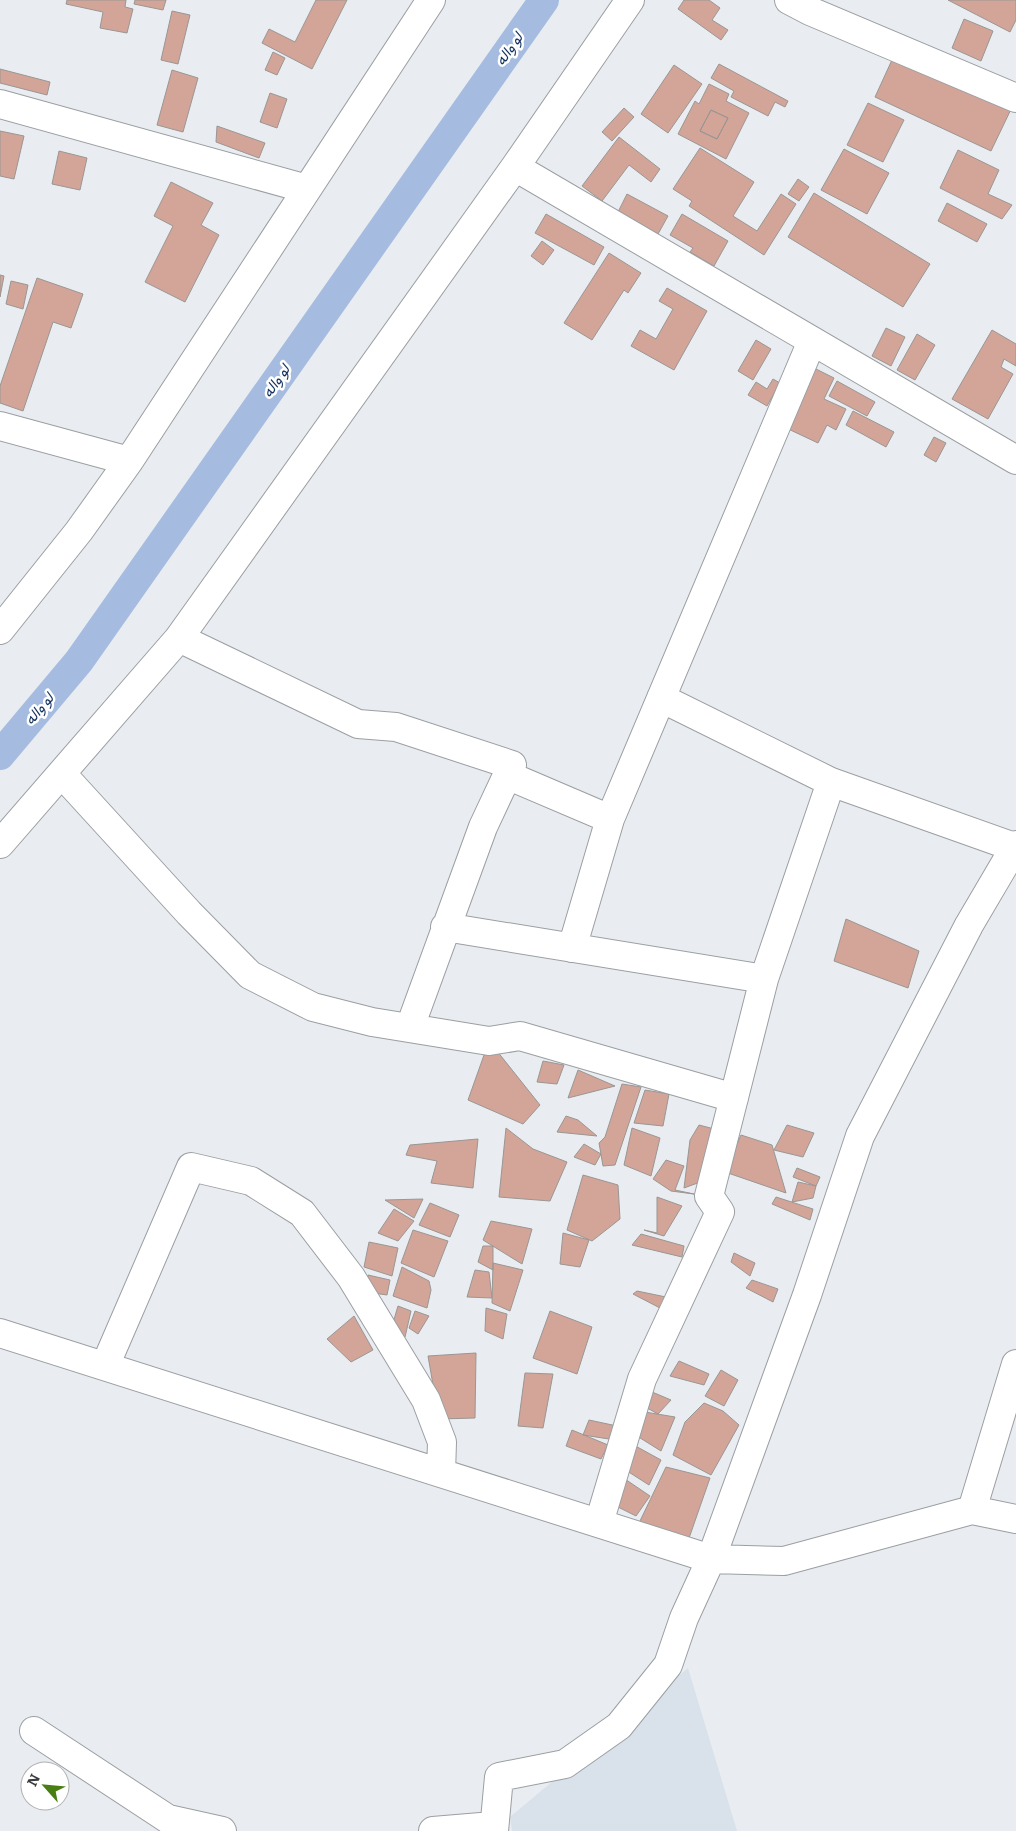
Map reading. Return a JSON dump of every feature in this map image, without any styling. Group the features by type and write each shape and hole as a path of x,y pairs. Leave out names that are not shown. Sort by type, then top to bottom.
{"street":[{"path":"0,630 79,531 129,461 431,0"},
{"path":"0,844 179,638 516,167 630,0"},
{"path":"790,0 810,11 1016,98"},
{"path":"0,104 307,189"},
{"path":"516,167 1016,460"},
{"path":"572,948 610,819 812,341"},
{"path":"0,426 129,461"},
{"path":"179,638 358,724 396,727 512,764 483,827 410,1027"},
{"path":"433,1831 493,1828 499,1777 566,1764 619,1726 668,1665 684,1618 711,1559 807,1295 860,1136 969,925 1015,846 831,782 661,698"},
{"path":"62,774 189,913 250,975 313,1007 372,1022 489,1041 520,1036 734,1098"},
{"path":"507,775 610,819"},
{"path":"599,1523 642,1379 720,1212 709,1196 764,979 831,782"},
{"path":"445,927 764,979"},
{"path":"105,1366 192,1167 251,1181 302,1213 351,1277 426,1400 442,1442 441,1473"},
{"path":"0,1333 711,1559 784,1561 972,1510 1016,1519"},
{"path":"972,1510 1016,1364"},
{"path":"34,1731 168,1818 222,1831"}],"shaded area":[{"path":"688,1668 737,1831 512,1831 510,1817"}],"building":[{"path":"67,0 126,0 125,7 133,9 127,33 100,28 103,12 66,4"},
{"path":"135,0 166,0 163,10 134,4"},
{"path":"316,0 347,0 312,69 262,43 269,29 295,42"},
{"path":"684,0 709,0 720,8 712,20 728,30 721,40 678,9"},
{"path":"948,0 1016,0 1016,20 1010,32"},
{"path":"172,11 190,15 178,64 161,60"},
{"path":"964,19 993,31 981,61 952,48"},
{"path":"897,49 1014,103 991,151 875,97"},
{"path":"273,52 285,58 277,75 265,70"},
{"path":"719,64 788,101 785,107 775,102 768,116 731,97 734,91 711,78"},
{"path":"674,65 702,84 668,133 641,114"},
{"path":"0,69 50,82 47,95 0,83"},
{"path":"172,70 198,78 183,132 157,125"},
{"path":"709,84 729,94 726,101 749,113 726,159 678,134 695,101 699,104","holes":["711,110 728,118 717,139 700,131"]},
{"path":"270,93 287,99 277,128 260,122"},
{"path":"868,103 904,120 883,162 847,145"},
{"path":"624,108 634,117 612,141 602,132"},
{"path":"711,110 728,118 717,139 700,131"},
{"path":"217,126 265,143 259,158 216,142"},
{"path":"0,131 24,136 14,179 0,176"},
{"path":"619,137 660,169 651,182 629,165 602,201 582,186"},
{"path":"700,148 754,182 733,216 757,231 781,194 796,204 764,255 689,206 692,201 673,189"},
{"path":"844,149 889,173 867,214 821,190"},
{"path":"958,150 999,170 988,194 1012,205 1002,219 940,188"},
{"path":"59,151 87,158 80,190 52,184"},
{"path":"798,179 809,187 799,201 788,194"},
{"path":"171,182 213,203 201,225 219,235 185,302 145,282 173,226 154,216"},
{"path":"814,193 930,264 903,307 788,237"},
{"path":"627,194 668,216 658,234 618,212"},
{"path":"947,203 987,224 977,242 938,221"},
{"path":"546,214 604,247 594,265 535,233"},
{"path":"682,214 728,241 714,266 690,252 693,248 670,235"},
{"path":"542,241 554,250 543,265 531,256"},
{"path":"609,253 641,273 628,293 624,290 592,340 564,323"},
{"path":"0,275 4,276 0,297"},
{"path":"37,278 83,294 71,328 53,322 23,411 0,403 0,386"},
{"path":"11,281 28,285 23,309 6,304"},
{"path":"667,288 707,311 674,370 631,346 640,330 656,339 673,309 659,301"},
{"path":"886,328 905,337 891,366 872,356"},
{"path":"992,330 1016,344 1016,366 1004,359 1001,367 1013,374 988,419 952,399"},
{"path":"917,334 935,345 915,380 897,370"},
{"path":"756,340 771,349 753,380 738,371"},
{"path":"812,367 834,378 824,399 846,409 836,430 827,425 818,443 784,427"},
{"path":"773,379 780,383 767,406 748,395 756,382 767,389"},
{"path":"837,381 875,402 867,416 829,396"},
{"path":"853,411 894,432 886,447 846,425"},
{"path":"934,437 946,443 936,462 924,455"},
{"path":"846,919 919,951 908,988 834,961"},
{"path":"489,1041 540,1105 523,1124 468,1100"},
{"path":"543,1061 564,1065 557,1084 537,1082"},
{"path":"578,1070 615,1086 568,1098"},
{"path":"622,1084 641,1087 615,1165 603,1166 599,1143 605,1137"},
{"path":"645,1090 669,1094 663,1126 634,1123"},
{"path":"566,1116 578,1120 597,1136 557,1132"},
{"path":"699,1125 722,1131 714,1177 684,1188 690,1140"},
{"path":"787,1125 814,1133 803,1157 774,1150"},
{"path":"506,1128 533,1149 567,1162 550,1201 499,1197"},
{"path":"632,1128 660,1138 651,1176 624,1165"},
{"path":"741,1135 772,1145 786,1193 725,1172"},
{"path":"478,1139 473,1188 431,1183 437,1161 406,1155 410,1145"},
{"path":"584,1144 601,1154 595,1165 574,1157"},
{"path":"666,1160 684,1166 675,1190 694,1194 671,1191 653,1179"},
{"path":"797,1168 820,1177 816,1186 793,1177"},
{"path":"583,1175 618,1185 620,1219 592,1241 567,1230"},
{"path":"798,1182 816,1186 813,1198 792,1202"},
{"path":"657,1197 682,1206 664,1236 644,1230 657,1233"},
{"path":"776,1197 813,1209 810,1220 772,1204"},
{"path":"423,1199 414,1218 385,1200"},
{"path":"430,1203 459,1215 450,1237 419,1225"},
{"path":"394,1209 414,1221 398,1241 378,1233"},
{"path":"491,1221 532,1229 522,1264 483,1240"},
{"path":"413,1230 448,1241 434,1277 401,1263"},
{"path":"563,1233 589,1240 580,1267 560,1264"},
{"path":"641,1234 684,1246 682,1257 632,1245"},
{"path":"369,1242 398,1248 392,1276 364,1267"},
{"path":"483,1246 493,1246 493,1270 478,1262"},
{"path":"734,1253 755,1263 750,1276 731,1262"},
{"path":"493,1263 523,1270 510,1311 492,1303"},
{"path":"402,1267 429,1281 431,1290 427,1308 393,1296"},
{"path":"475,1270 489,1272 492,1298 467,1297"},
{"path":"368,1275 390,1280 387,1295 366,1292"},
{"path":"752,1280 778,1289 773,1302 746,1288"},
{"path":"637,1291 666,1297 660,1308 633,1294"},
{"path":"398,1306 411,1311 405,1337 390,1333"},
{"path":"486,1308 507,1314 503,1339 485,1331"},
{"path":"415,1311 429,1316 418,1334 409,1328"},
{"path":"550,1311 592,1327 577,1374 533,1358"},
{"path":"354,1316 373,1350 351,1362 327,1339"},
{"path":"476,1353 475,1418 439,1419 428,1356"},
{"path":"679,1361 709,1374 704,1385 670,1376"},
{"path":"721,1370 738,1380 724,1406 705,1396"},
{"path":"525,1373 553,1374 543,1428 518,1426"},
{"path":"645,1389 671,1400 658,1414 640,1404"},
{"path":"704,1403 723,1411 739,1425 711,1475 673,1455 685,1422"},
{"path":"639,1411 675,1417 661,1451 637,1436"},
{"path":"589,1420 617,1426 609,1439 583,1435"},
{"path":"572,1430 608,1445 601,1459 566,1446"},
{"path":"630,1443 661,1460 649,1485 624,1469"},
{"path":"666,1467 710,1478 688,1541 639,1523"},
{"path":"619,1475 650,1496 636,1516 612,1504"}],"waterway":[{"name":"لو واله","path":"0,755 79,661 544,0"}]}
